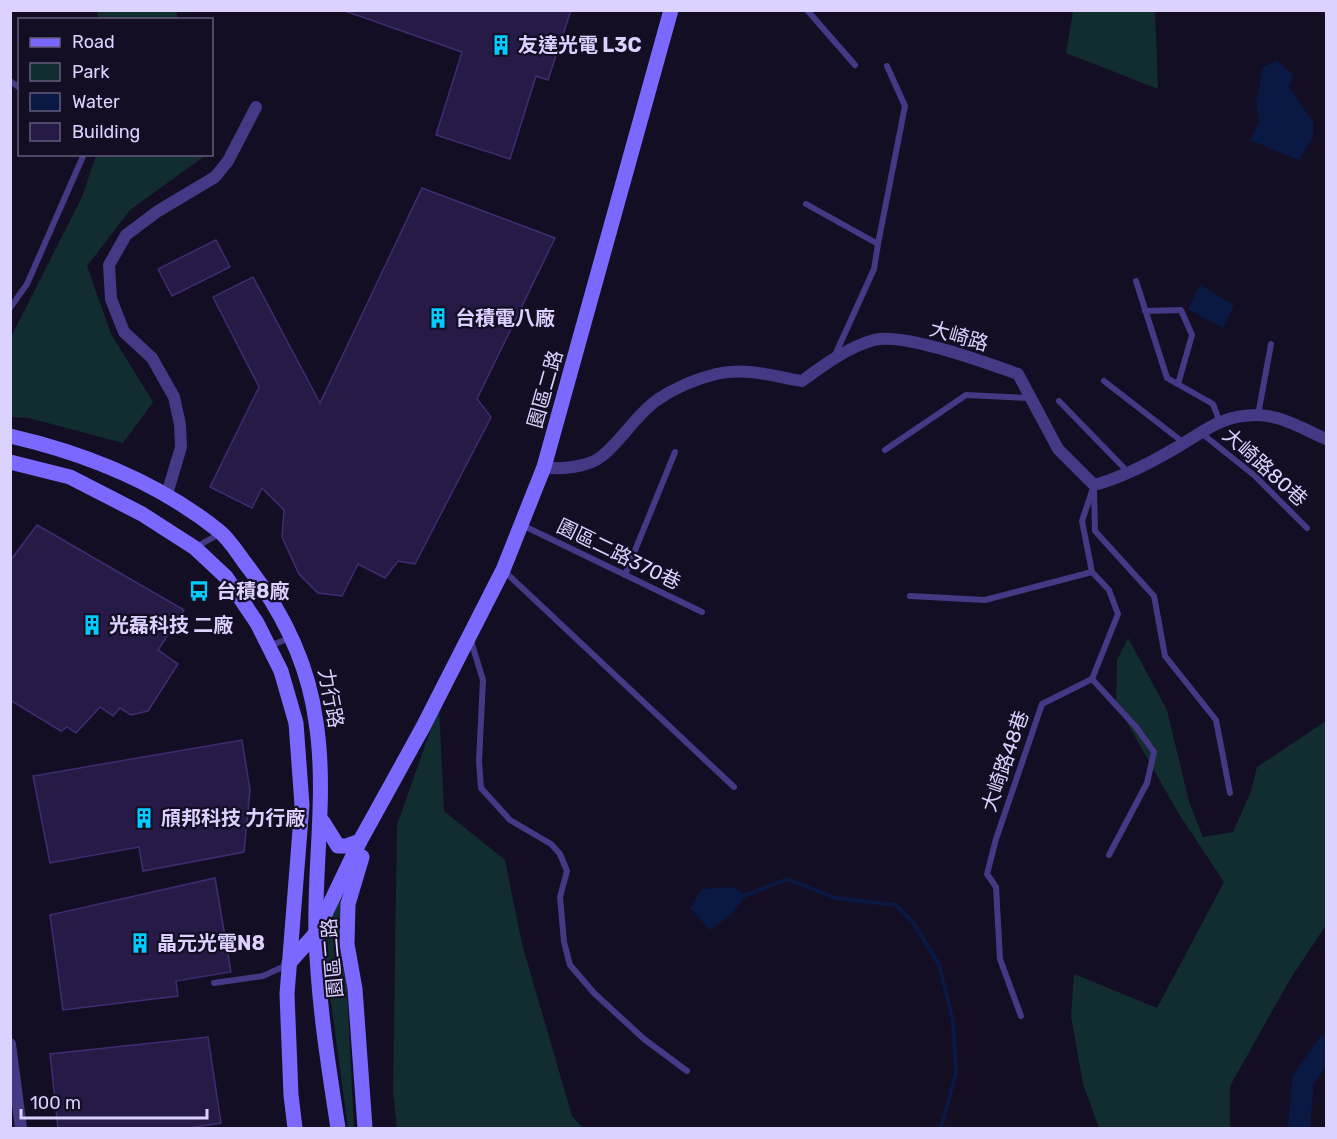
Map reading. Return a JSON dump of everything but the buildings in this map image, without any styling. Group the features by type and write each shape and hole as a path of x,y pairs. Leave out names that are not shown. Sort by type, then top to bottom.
{"street":[{"name":"園區二路","path":"289,963 316,933 360,842 470,638 503,570 544,467 671,10"},
{"path":"167,494 181,447 180,423 174,397 152,358 124,332 111,298 109,265 126,235 214,177 233,152 256,107"},
{"name":"大崎路","path":"544,467 567,468 601,458 629,424 657,400 678,388 714,374 745,369 802,381 834,359 876,339 896,339 976,359 1018,374 1062,455 1094,485"},
{"path":"1094,485 1108,481 1184,443 1219,420 1258,415 1298,426 1326,439"},
{"name":"力行路","path":"10,436 60,447 167,494 221,532 258,580 292,637 309,681 317,724 321,820 316,933 320,993 338,1128"},
{"name":"力行路","path":"10,462 70,477 142,514 195,548 226,577 257,623 281,671 296,723 302,805 289,963 287,1029 295,1128"},
{"name":"園區二路","path":"365,1128 355,989 347,944 348,904 369,835 423,727"},
{"path":"321,820 328,834 338,846 360,842"},
{"path":"10,1044 21,1128"}],"lane":[{"path":"807,10 855,65"},
{"path":"834,359 874,269 905,106 888,66"},
{"path":"10,308 27,284 83,156"},
{"path":"806,204 878,244"},
{"path":"1136,281 1167,378 1213,404 1219,420"},
{"path":"1145,311 1181,310 1192,335 1178,384"},
{"path":"1258,415 1271,344"},
{"path":"1104,381 1184,443"},
{"path":"885,450 966,395 1029,398"},
{"path":"1059,401 1127,471"},
{"name":"大崎路80巷","path":"1199,432 1254,476 1307,528"},
{"path":"625,575 675,452"},
{"path":"1094,485 1082,521 1092,572 1109,590 1118,614 1092,679 1136,727 1154,752 1148,783 1109,855"},
{"path":"1094,485 1095,531 1154,596 1165,656 1216,720 1230,793"},
{"name":"園區二路370巷","path":"521,525 702,612"},
{"path":"195,548 221,532"},
{"path":"503,570 734,787"},
{"path":"910,596 985,600 1092,572"},
{"path":"268,646 292,637"},
{"path":"470,638 483,680 479,761 481,788 510,819 551,843 560,854 567,871 560,897 564,942 570,965 594,993 644,1039 687,1071"},
{"name":"大崎路48巷","path":"1021,1016 1000,959 996,887 987,874 996,839 1042,704 1092,679"},
{"path":"214,983 263,976 289,963"}],"green space":[{"path":"97,11 176,11 178,18 99,18"},
{"path":"1073,11 1155,11 1158,89 1066,53"},
{"path":"96,156 205,156 130,210 87,266 111,334 153,402 123,443 29,418 11,417 11,337 82,197"},
{"path":"1128,638 1167,710 1189,802 1203,837 1233,832 1251,791 1257,767 1326,721 1326,925 1289,981 1230,1086 1230,1128 1099,1128 1083,1084 1071,1016 1074,974 1157,1008 1224,882 1177,811 1116,703 1117,660"},
{"path":"439,706 444,811 505,860 522,944 572,1116 583,1128 397,1128 393,1093 397,825"},
{"path":"342,892 354,1128 348,1128 322,936"}],"water":[{"path":"1277,60 1293,75 1289,88 1314,123 1312,139 1299,160 1250,140 1259,121 1256,101 1263,67"},
{"path":"1200,285 1234,305 1223,328 1188,309"},
{"path":"731,887 746,894 732,914 710,930 690,908 702,889"}],"waterway":[{"path":"744,896 787,879 836,898 896,905 913,922 939,965 953,1021 956,1073 941,1128"},
{"path":"1299,1128 1303,1080 1326,1047"}],"place":[{"name":"友達光電 L3C","path":"501,45"},
{"name":"台積電八廠","path":"438,318"},
{"name":"台積8廠","path":"199,591"},
{"name":"光磊科技 二廠","path":"92,625"},
{"name":"頎邦科技 力行廠","path":"144,818"},
{"name":"晶元光電N8","path":"140,943"}]}
